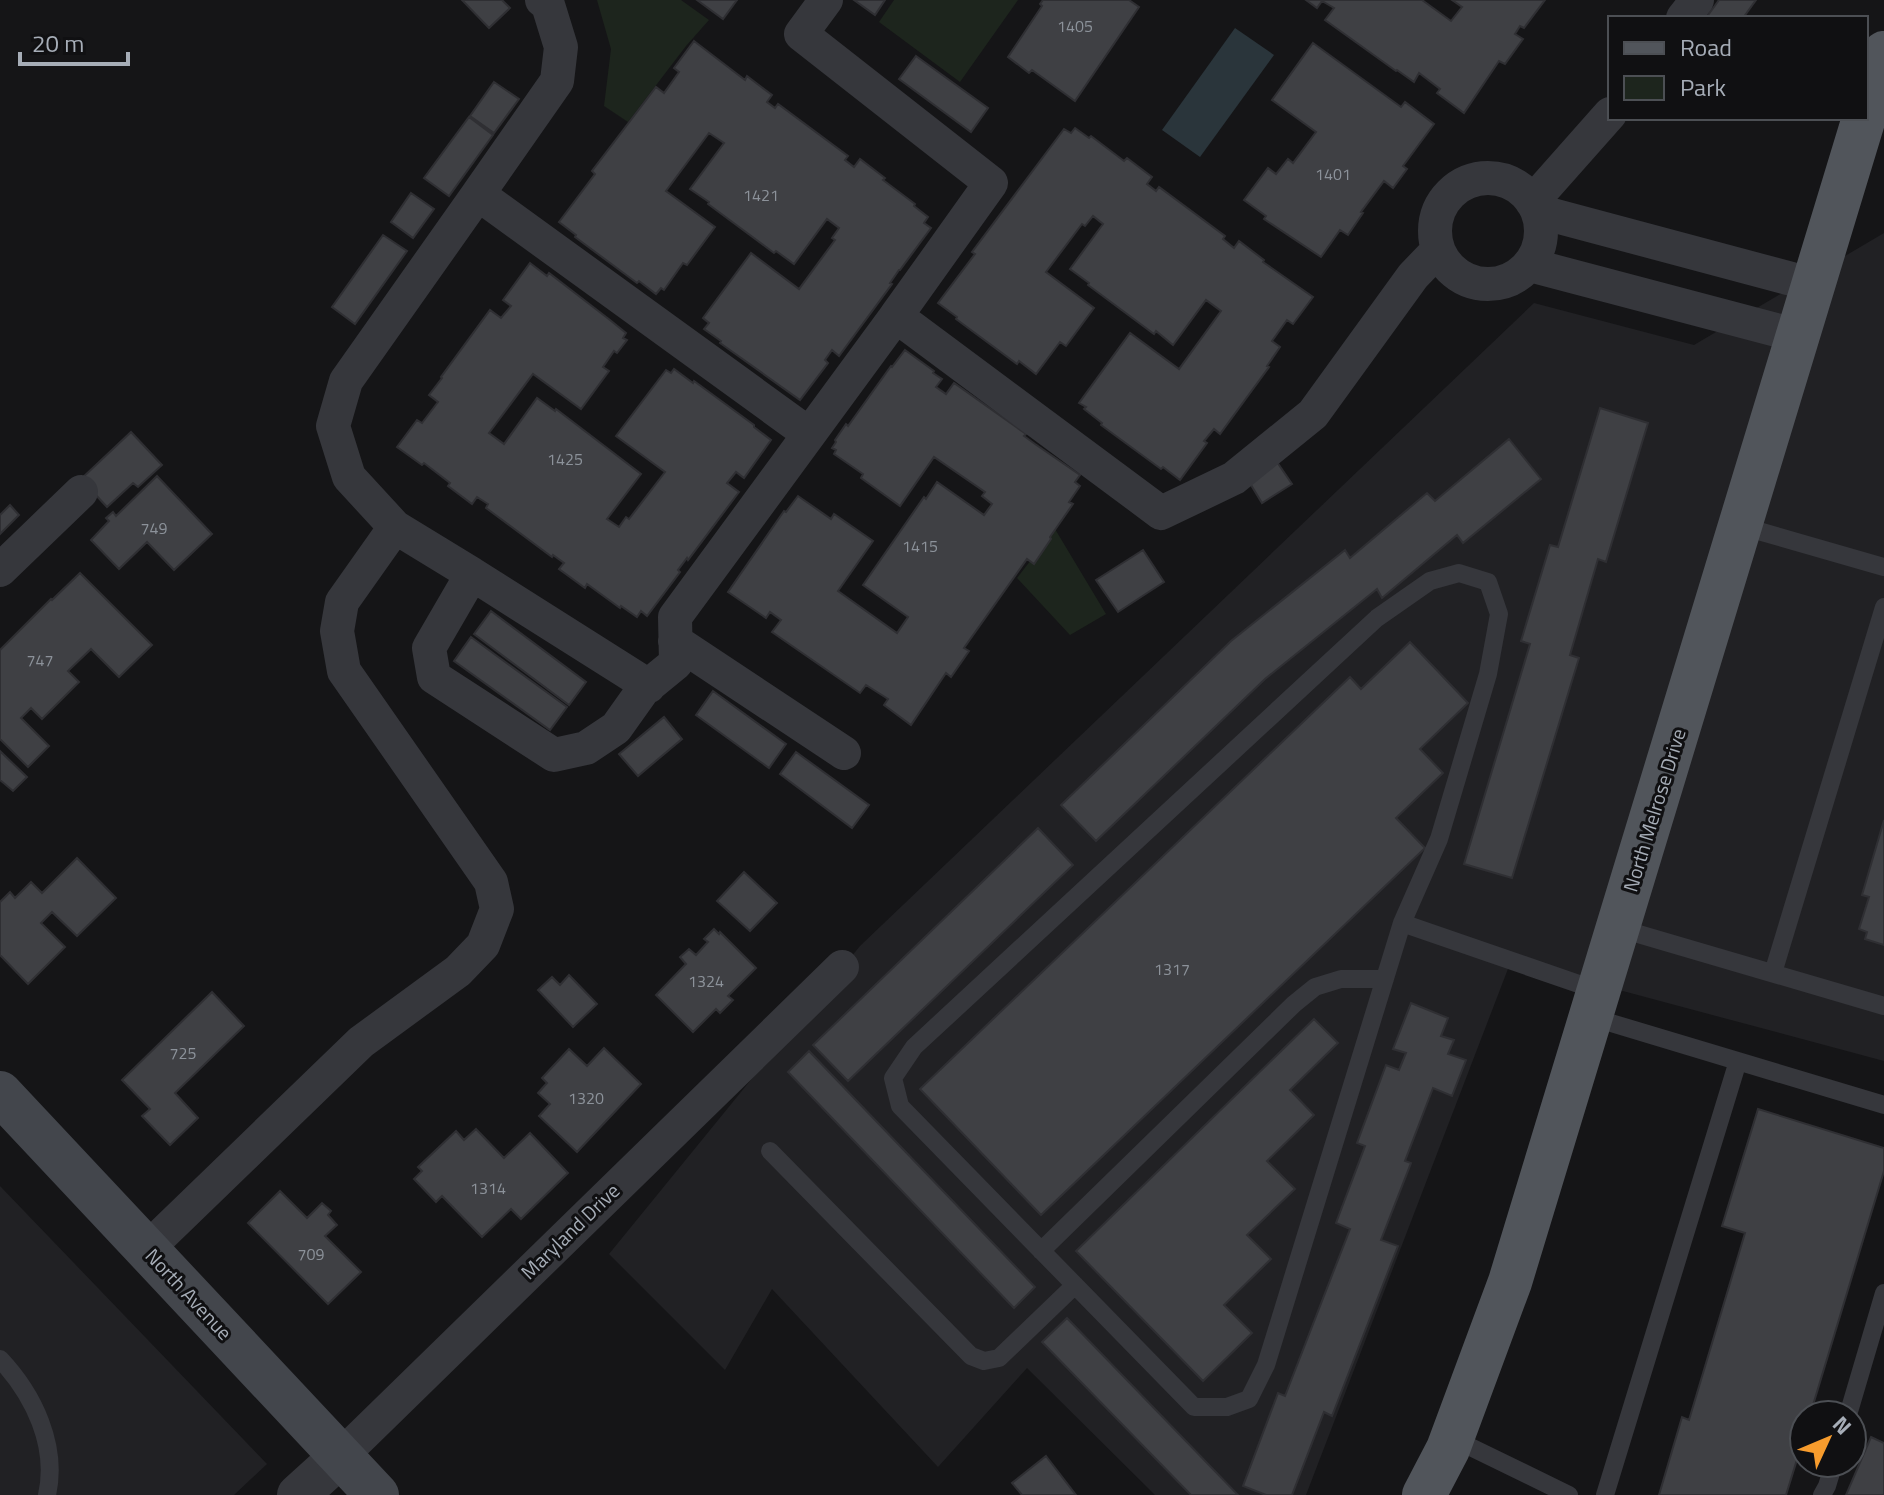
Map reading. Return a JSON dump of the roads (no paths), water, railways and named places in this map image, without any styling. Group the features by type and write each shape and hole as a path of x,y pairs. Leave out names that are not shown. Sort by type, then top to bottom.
{"main road":[{"name":"North Melrose Drive","path":"1868,105 1884,53"},
{"name":"North Melrose Drive","path":"1424,1495 1452,1438 1510,1282 1864,120"},
{"name":"North Avenue","path":"0,1093 377,1495"}],"street":[{"path":"542,0 548,5 561,47 557,81 346,381 333,426 349,477 395,527 649,686"},
{"path":"472,574 429,648 434,677 554,755 586,748 616,728 643,690 676,663 675,617 991,183 801,34 826,0"},
{"path":"1685,16 1697,0"},
{"path":"1535,206 1608,116"},
{"path":"1492,178 1509,182 1524,192 1535,206 1541,221 1538,251 1530,265 1518,276 1489,284 1473,282 1458,275 1438,250 1435,233 1437,216 1445,199 1458,187 1474,180 1492,178"},
{"path":"478,194 809,434"},
{"path":"1535,206 1814,285"},
{"path":"896,316 1161,513 1234,478 1313,414 1413,276 1438,250"},
{"path":"1530,265 1799,336"},
{"path":"0,570 81,492"},
{"path":"146,1250 361,1042 458,971 483,945 497,909 491,882 344,671 337,631 342,602 395,527"},
{"path":"675,641 844,753"},
{"name":"Maryland Drive","path":"298,1495 842,967"}],"lane":[{"path":"1741,526 1884,567"},
{"path":"1459,573 1488,582 1499,614 1488,674 1439,839 1402,923 1266,1365 1249,1399 1227,1407 1194,1407 900,1106 893,1078 914,1047 1377,618 1430,581 1459,573"},
{"path":"1773,973 1884,607"},
{"path":"1402,923 1738,1061 1884,1105"},
{"path":"1618,928 1884,1006"},
{"path":"1041,1251 1315,987 1341,979 1385,979"},
{"path":"1605,1495 1738,1061"},
{"path":"770,1151 971,1356 984,1361 999,1358 1075,1285"},
{"path":"1854,1399 1879,1330 1884,1293"},
{"path":"0,1359 12,1371 33,1404 47,1443 50,1482 47,1495"},
{"path":"1452,1438 1569,1495"}]}
